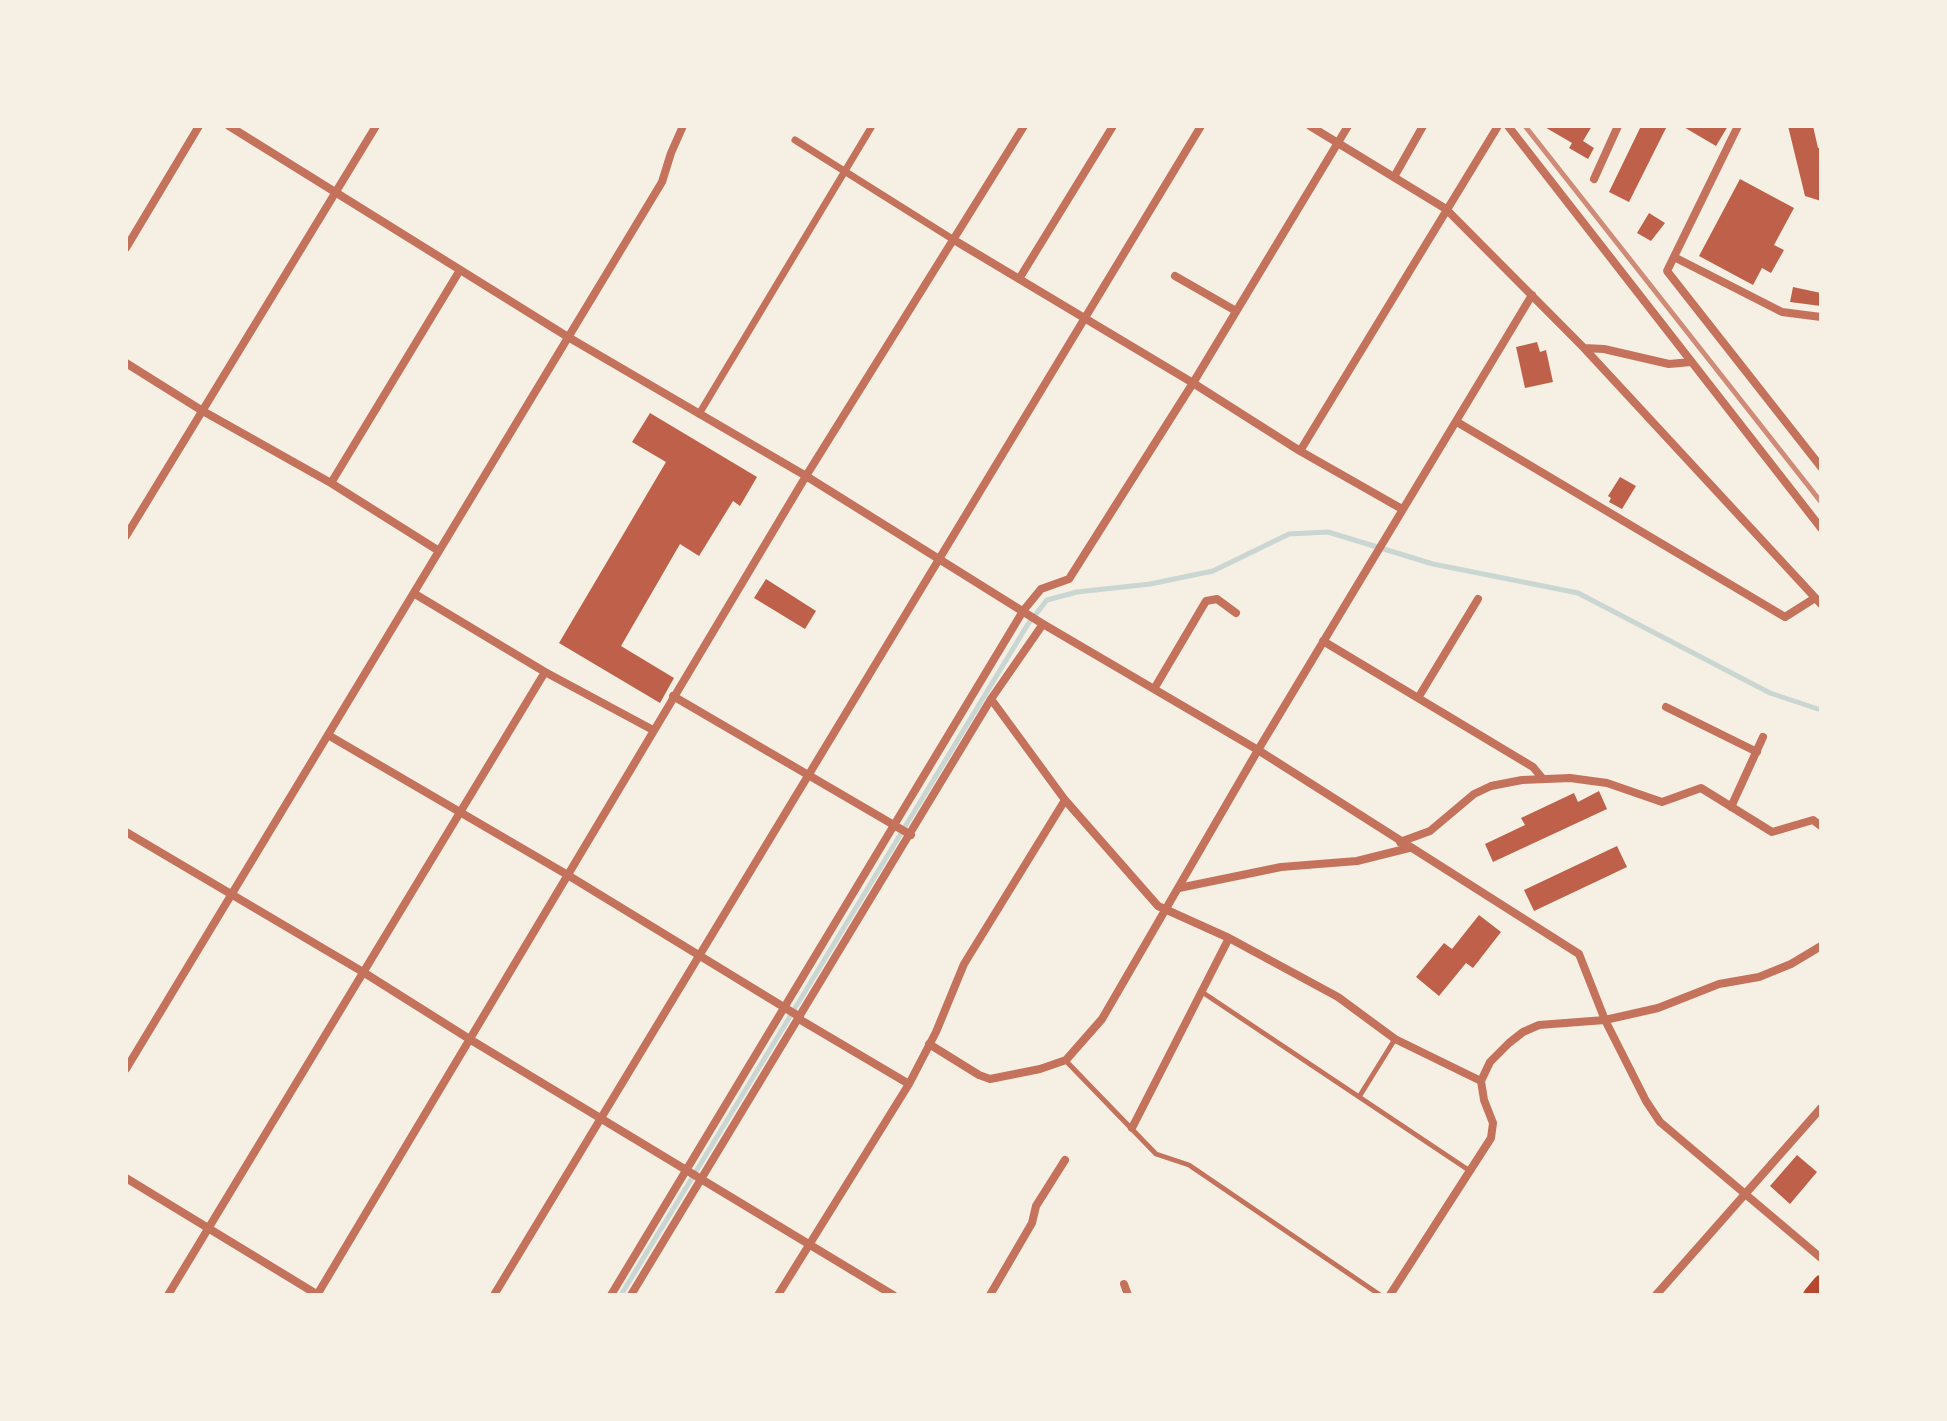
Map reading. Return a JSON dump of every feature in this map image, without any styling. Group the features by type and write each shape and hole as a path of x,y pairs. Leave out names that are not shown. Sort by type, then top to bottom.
{"main road":[{"path":"1811,1295 1821,1283"}],"street":[{"path":"126,248 199,126"},
{"path":"229,126 568,337 806,476 1042,624 1258,750 1579,954 1605,1020 1660,1122 1821,1258"},
{"path":"126,536 129,525 376,126"},
{"path":"126,1069 662,182 683,126"},
{"path":"699,414 872,126"},
{"path":"126,1178 317,1295 806,476 1024,126"},
{"path":"1019,279 1113,126"},
{"path":"494,1295 1201,126"},
{"path":"1310,126 1446,209 1584,348 1816,598"},
{"path":"611,1295 1023,612 1041,589 1069,579 1193,383 1348,126"},
{"path":"1394,177 1423,126"},
{"path":"1300,451 1498,126"},
{"path":"1508,126 1821,528"},
{"path":"1594,179 1618,126"},
{"path":"1738,126 1667,271 1821,467"},
{"path":"795,140 1300,451 1402,509"},
{"path":"1674,257 1782,312 1821,317"},
{"path":"331,483 460,270"},
{"path":"1175,276 1236,311"},
{"path":"929,1044 990,1079 1040,1069 1066,1060 1102,1019 1258,750 1532,295"},
{"path":"1584,348 1604,349 1669,364 1691,362"},
{"path":"126,363 201,410 331,483 439,551"},
{"path":"1457,422 1785,617 1816,598 1821,585"},
{"path":"415,594 545,672 653,730"},
{"path":"1154,689 1206,601 1217,599 1236,613"},
{"path":"1418,698 1478,599"},
{"path":"631,1295 991,699 1042,624"},
{"path":"1323,641 1533,767 1543,779"},
{"path":"168,1295 545,672"},
{"path":"673,696 911,835"},
{"path":"991,699 1065,800 1158,906 1229,938 1338,997 1395,1039 1481,1081"},
{"path":"1666,707 1757,752"},
{"path":"328,735 566,874 909,1084"},
{"path":"1731,807 1763,737"},
{"path":"1400,842 1430,831 1474,794 1491,786 1543,779 1570,778 1607,783 1662,802 1701,788 1772,832 1813,820 1821,826"},
{"path":"778,1295 909,1084 964,964 1065,800"},
{"path":"126,832 363,972 893,1295"},
{"path":"1179,888 1281,867 1357,861 1409,848"},
{"path":"1132,1128 1229,938"},
{"path":"1390,1295 1491,1138 1493,1123 1481,1081 1490,1062 1523,1032 1539,1025 1605,1020 1658,1008 1719,984 1759,977 1791,964 1821,946"},
{"path":"1656,1295 1821,1108"},
{"path":"990,1295 1032,1223 1036,1206 1065,1160"},
{"path":"1124,1284 1128,1295"}],"lane":[{"path":"1202,991 1470,1171"},
{"path":"1359,1097 1395,1039"},
{"path":"1066,1060 1156,1154 1189,1165 1380,1295"}],"building":[{"path":"1543,126 1592,126 1583,141 1594,148 1588,159 1569,148 1572,143"},
{"path":"1641,126 1667,126 1629,202 1609,192"},
{"path":"1682,126 1728,126 1716,146"},
{"path":"1788,126 1813,126 1818,148 1821,148 1821,201 1805,196"},
{"path":"1740,179 1794,208 1774,245 1784,250 1771,273 1762,268 1753,285 1699,256"},
{"path":"1649,213 1665,223 1651,241 1637,233"},
{"path":"1793,287 1821,293 1821,306 1790,302"},
{"path":"1537,342 1540,352 1546,350 1553,382 1525,388 1516,347"},
{"path":"650,413 757,477 740,506 733,501 699,556 680,544 621,646 674,678 660,703 559,643 666,462 632,442"},
{"path":"1620,477 1636,486 1622,509 1609,502 1611,498 1608,496"},
{"path":"766,579 816,611 805,629 754,598"},
{"path":"1599,791 1607,809 1493,862 1485,844 1525,825 1521,818 1574,793 1578,802"},
{"path":"1617,846 1627,867 1534,911 1524,890"},
{"path":"1479,915 1501,932 1473,968 1466,963 1439,996 1416,977 1444,943 1452,949"},
{"path":"1797,1155 1817,1172 1790,1204 1770,1186"}],"waterway":[{"path":"621,1295 1028,624 1047,600 1077,592 1150,584 1213,571 1289,534 1328,532 1433,564 1578,593 1770,693 1821,710"}],"railway":[{"path":"1525,126 1821,502"}]}
